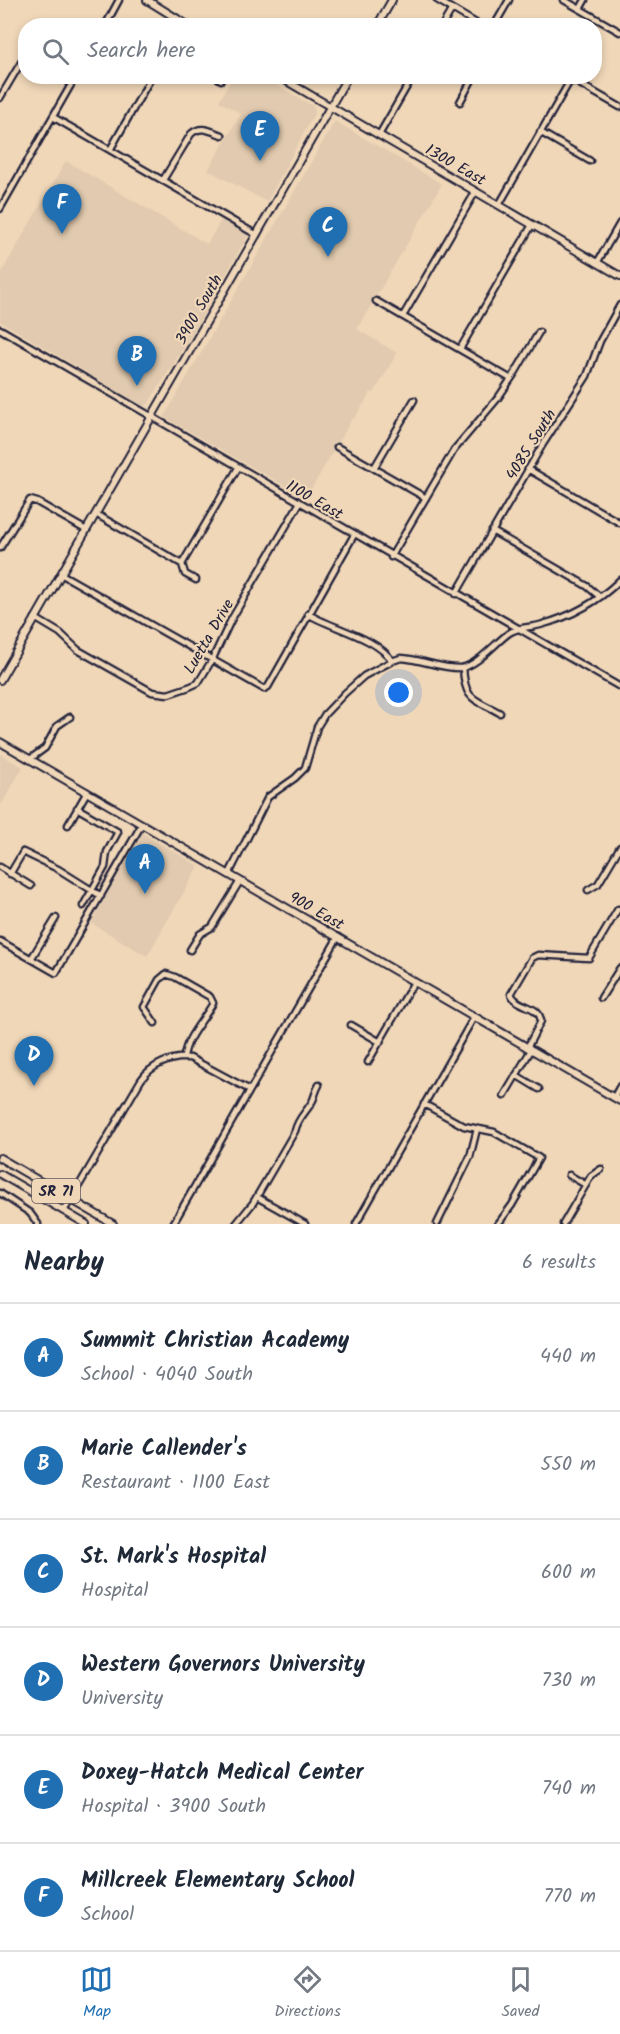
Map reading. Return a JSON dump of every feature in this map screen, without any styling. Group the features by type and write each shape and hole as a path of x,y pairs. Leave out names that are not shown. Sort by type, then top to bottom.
{"main road":[{"path":"147,0 175,18"},
{"path":"382,18 392,0"},
{"name":"1300 East","path":"291,84 620,276"},
{"name":"3900 South","path":"0,680 343,84"},
{"name":"900 East","path":"0,742 617,1099"},
{"name":"SR 71","path":"0,1158 113,1224"},
{"name":"SR 71","path":"0,1174 86,1224"}],"street":[{"path":"109,18 119,0"},
{"path":"437,0 467,18"},
{"path":"499,18 509,0"},
{"path":"564,0 596,18"},
{"path":"580,9 585,0"},
{"path":"447,18 452,9"},
{"path":"602,22 620,32"},
{"path":"0,98 18,68"},
{"path":"0,209 72,84"},
{"path":"110,150 147,84"},
{"path":"379,135 408,84"},
{"path":"460,102 470,84"},
{"path":"498,205 568,84"},
{"path":"580,84 620,107"},
{"path":"53,117 257,235"},
{"path":"163,180 191,134 197,129 202,128 222,135"},
{"path":"540,132 590,161"},
{"path":"403,316 476,191"},
{"path":"597,263 620,223"},
{"path":"460,349 532,225"},
{"path":"376,301 511,379"},
{"name":"4085 South","path":"456,594 528,469 587,376 600,340 620,305"},
{"name":"1100 East","path":"0,329 299,504 620,687"},
{"path":"392,557 462,438 491,406 511,379 539,332"},
{"path":"374,468 414,400"},
{"path":"337,447 426,498"},
{"path":"182,564 238,468"},
{"path":"528,469 620,524"},
{"path":"0,548 30,500 86,530"},
{"name":"Luetta Drive","path":"35,618 60,633 83,653 146,689 161,695 177,692 198,683 231,620 299,504"},
{"path":"96,514 182,564 185,574 196,580"},
{"path":"492,531 587,586 600,597"},
{"path":"61,574 264,689 268,687 354,535"},
{"path":"229,874 268,797 305,768 317,727 325,714 358,681 392,660 401,658 463,668 508,633 518,628 530,628 567,616 600,597 620,580"},
{"path":"308,614 330,626 348,631 385,652 392,660"},
{"path":"463,668 464,686 469,694 500,713"},
{"path":"30,759 45,748 57,726 70,717"},
{"path":"68,825 87,792"},
{"path":"77,808 118,832 107,852 107,864 83,906"},
{"path":"0,941 56,973 142,824"},
{"path":"588,890 598,884 620,847"},
{"path":"10,873 23,852 58,869 101,896"},
{"path":"0,867 31,886"},
{"path":"190,950 200,934 212,927 240,881"},
{"path":"504,1096 516,1076 541,1021 539,1013 516,1001 511,994 532,957 538,955 589,958 618,909"},
{"path":"31,959 56,918"},
{"path":"173,1224 338,938"},
{"path":"601,998 620,968"},
{"path":"154,1023 144,1007 159,981 166,974 210,997 213,1003 189,1040 184,1058"},
{"path":"368,1062 414,982"},
{"path":"356,1224 474,1017"},
{"path":"351,1025 380,1042"},
{"path":"64,1211 145,1073 158,1064 184,1058 196,1060 250,1090"},
{"path":"516,1076 539,1089"},
{"path":"236,1224 257,1197 295,1131 297,1121 313,1099 318,1085"},
{"path":"617,1099 620,1086"},
{"path":"424,1104 459,1124 494,1132 539,1158 512,1205 498,1224"},
{"path":"437,1224 470,1157 477,1129"},
{"path":"563,1224 591,1176 601,1169"},
{"path":"569,1175 586,1185"},
{"path":"0,1193 30,1213 38,1224"},
{"path":"257,1197 305,1224"}],"shaded area":[{"path":"229,84 275,84 313,106 315,112 267,202 208,170 241,114 219,101"},
{"path":"335,121 442,184 357,329 397,353 374,393 371,392 352,419 306,498 164,417"},
{"path":"66,161 207,244 222,219 248,235 191,336 148,404 143,406 0,321 0,275"},
{"path":"0,754 23,767 0,807"},
{"path":"142,833 199,866 147,956 91,923"}],"place":[{"name":"Doxey-Hatch Medical Center","path":"260,161"},
{"name":"Millcreek Elementary School","path":"62,234"},
{"name":"St. Mark's Hospital","path":"328,257"},
{"name":"Marie Callender's","path":"137,386"},
{"name":"Summit Christian Academy","path":"145,894"},
{"name":"Western Governors University","path":"34,1086"}]}
